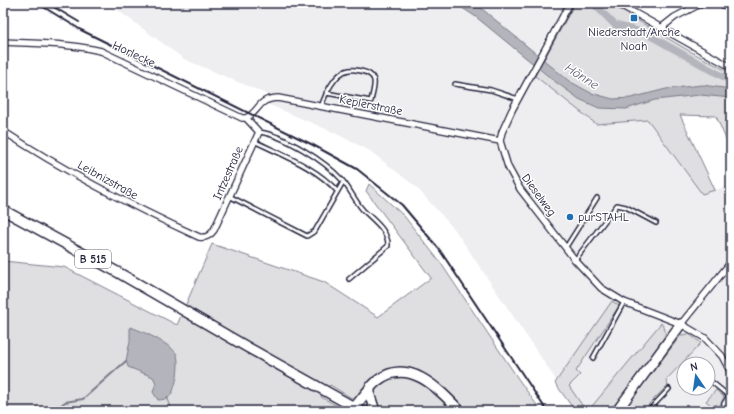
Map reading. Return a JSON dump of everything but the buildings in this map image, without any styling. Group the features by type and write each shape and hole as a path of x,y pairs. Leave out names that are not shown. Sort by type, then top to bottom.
{"main road":[{"name":"B 515","path":"3,210 119,273 358,409"},
{"path":"617,411 681,324"},
{"path":"358,409 370,387 386,375 394,373 410,374 427,381 460,411"},
{"path":"370,387 370,396 375,411"}],"street":[{"path":"500,141 505,125 518,99 570,3"},
{"path":"617,3 731,67"},
{"path":"661,28 675,17 702,3"},
{"path":"720,3 731,9"},
{"name":"Horlecke","path":"3,42 64,45 85,47 101,51 242,118 246,118"},
{"name":"Keplerstraße","path":"246,118 269,98 278,98 500,141"},
{"path":"246,118 258,132"},
{"name":"Leibnizstraße","path":"3,131 88,182 134,207 199,237 207,237"},
{"name":"Intzestraße","path":"207,237 211,235 214,230 258,132"},
{"name":"Dieselweg","path":"500,141 512,176 520,189 574,260 601,288 624,302 681,324 705,338 722,356 731,373"},
{"path":"681,324 731,262"},
{"path":"723,410 730,396"}],"lane":[{"path":"322,106 326,93 337,78 344,72 348,70 368,73 374,79 375,85 371,101 326,93"},
{"path":"455,84 491,90 518,99"},
{"path":"258,132 267,133 302,150 330,168 343,182 362,208 380,226 389,239 388,246 349,279"},
{"path":"254,141 311,170 337,191"},
{"path":"229,196 307,236 315,231 343,182"},
{"path":"565,248 597,198"},
{"path":"574,260 617,205 626,207 656,223"},
{"path":"592,358 624,302"},
{"path":"716,385 730,396"},
{"path":"648,411 669,389"}],"shaded area":[{"path":"108,3 565,3 527,70 596,124 648,120 702,194 731,185 731,411 577,411 455,230 416,187 370,151 333,132 265,103 266,94 184,59"},
{"path":"455,3 475,3 569,81 591,93 613,99 631,98 666,89 702,85 731,89 731,98 700,95 655,100 626,109 599,108 579,99 553,80 476,17"},
{"path":"575,3 608,3 686,49 731,73 731,151 716,116 680,115 715,190 702,194 648,120 596,124 535,76"},
{"path":"369,184 404,216 440,262 541,411 373,411 330,385 321,397 346,411 3,411 3,261 64,267 177,325 212,244 324,282 378,317 431,278 366,191"},
{"path":"612,301 619,306 576,371 580,375 569,386 586,411 575,411 555,383"},
{"path":"661,323 665,330 665,336 612,411 588,411"},
{"path":"130,327 148,334 173,349 176,353 178,363 177,377 171,395 168,398 158,400 153,392 156,383 153,377 128,367 126,361 130,341"},
{"path":"689,334 701,343 689,356 676,356 676,369 666,380 668,385 642,411 623,411 681,335"},
{"path":"716,390 724,397 719,407 716,404 713,407 706,401 711,396 716,396"}],"waterway":[{"path":"593,3 615,25 645,33 731,81"},
{"path":"54,411 65,402 83,399 126,361"},
{"path":"167,398 172,411"}],"railway":[{"path":"37,3 81,30 313,145 357,169 402,205 439,249 547,411"},
{"path":"47,3 79,22"}],"place":[{"name":"Niederstadt/Arche Noah","path":"634,18"},
{"name":"purSTAHL","path":"570,217"}],"water label":[{"name":"Hönne","path":"582,76"}]}
